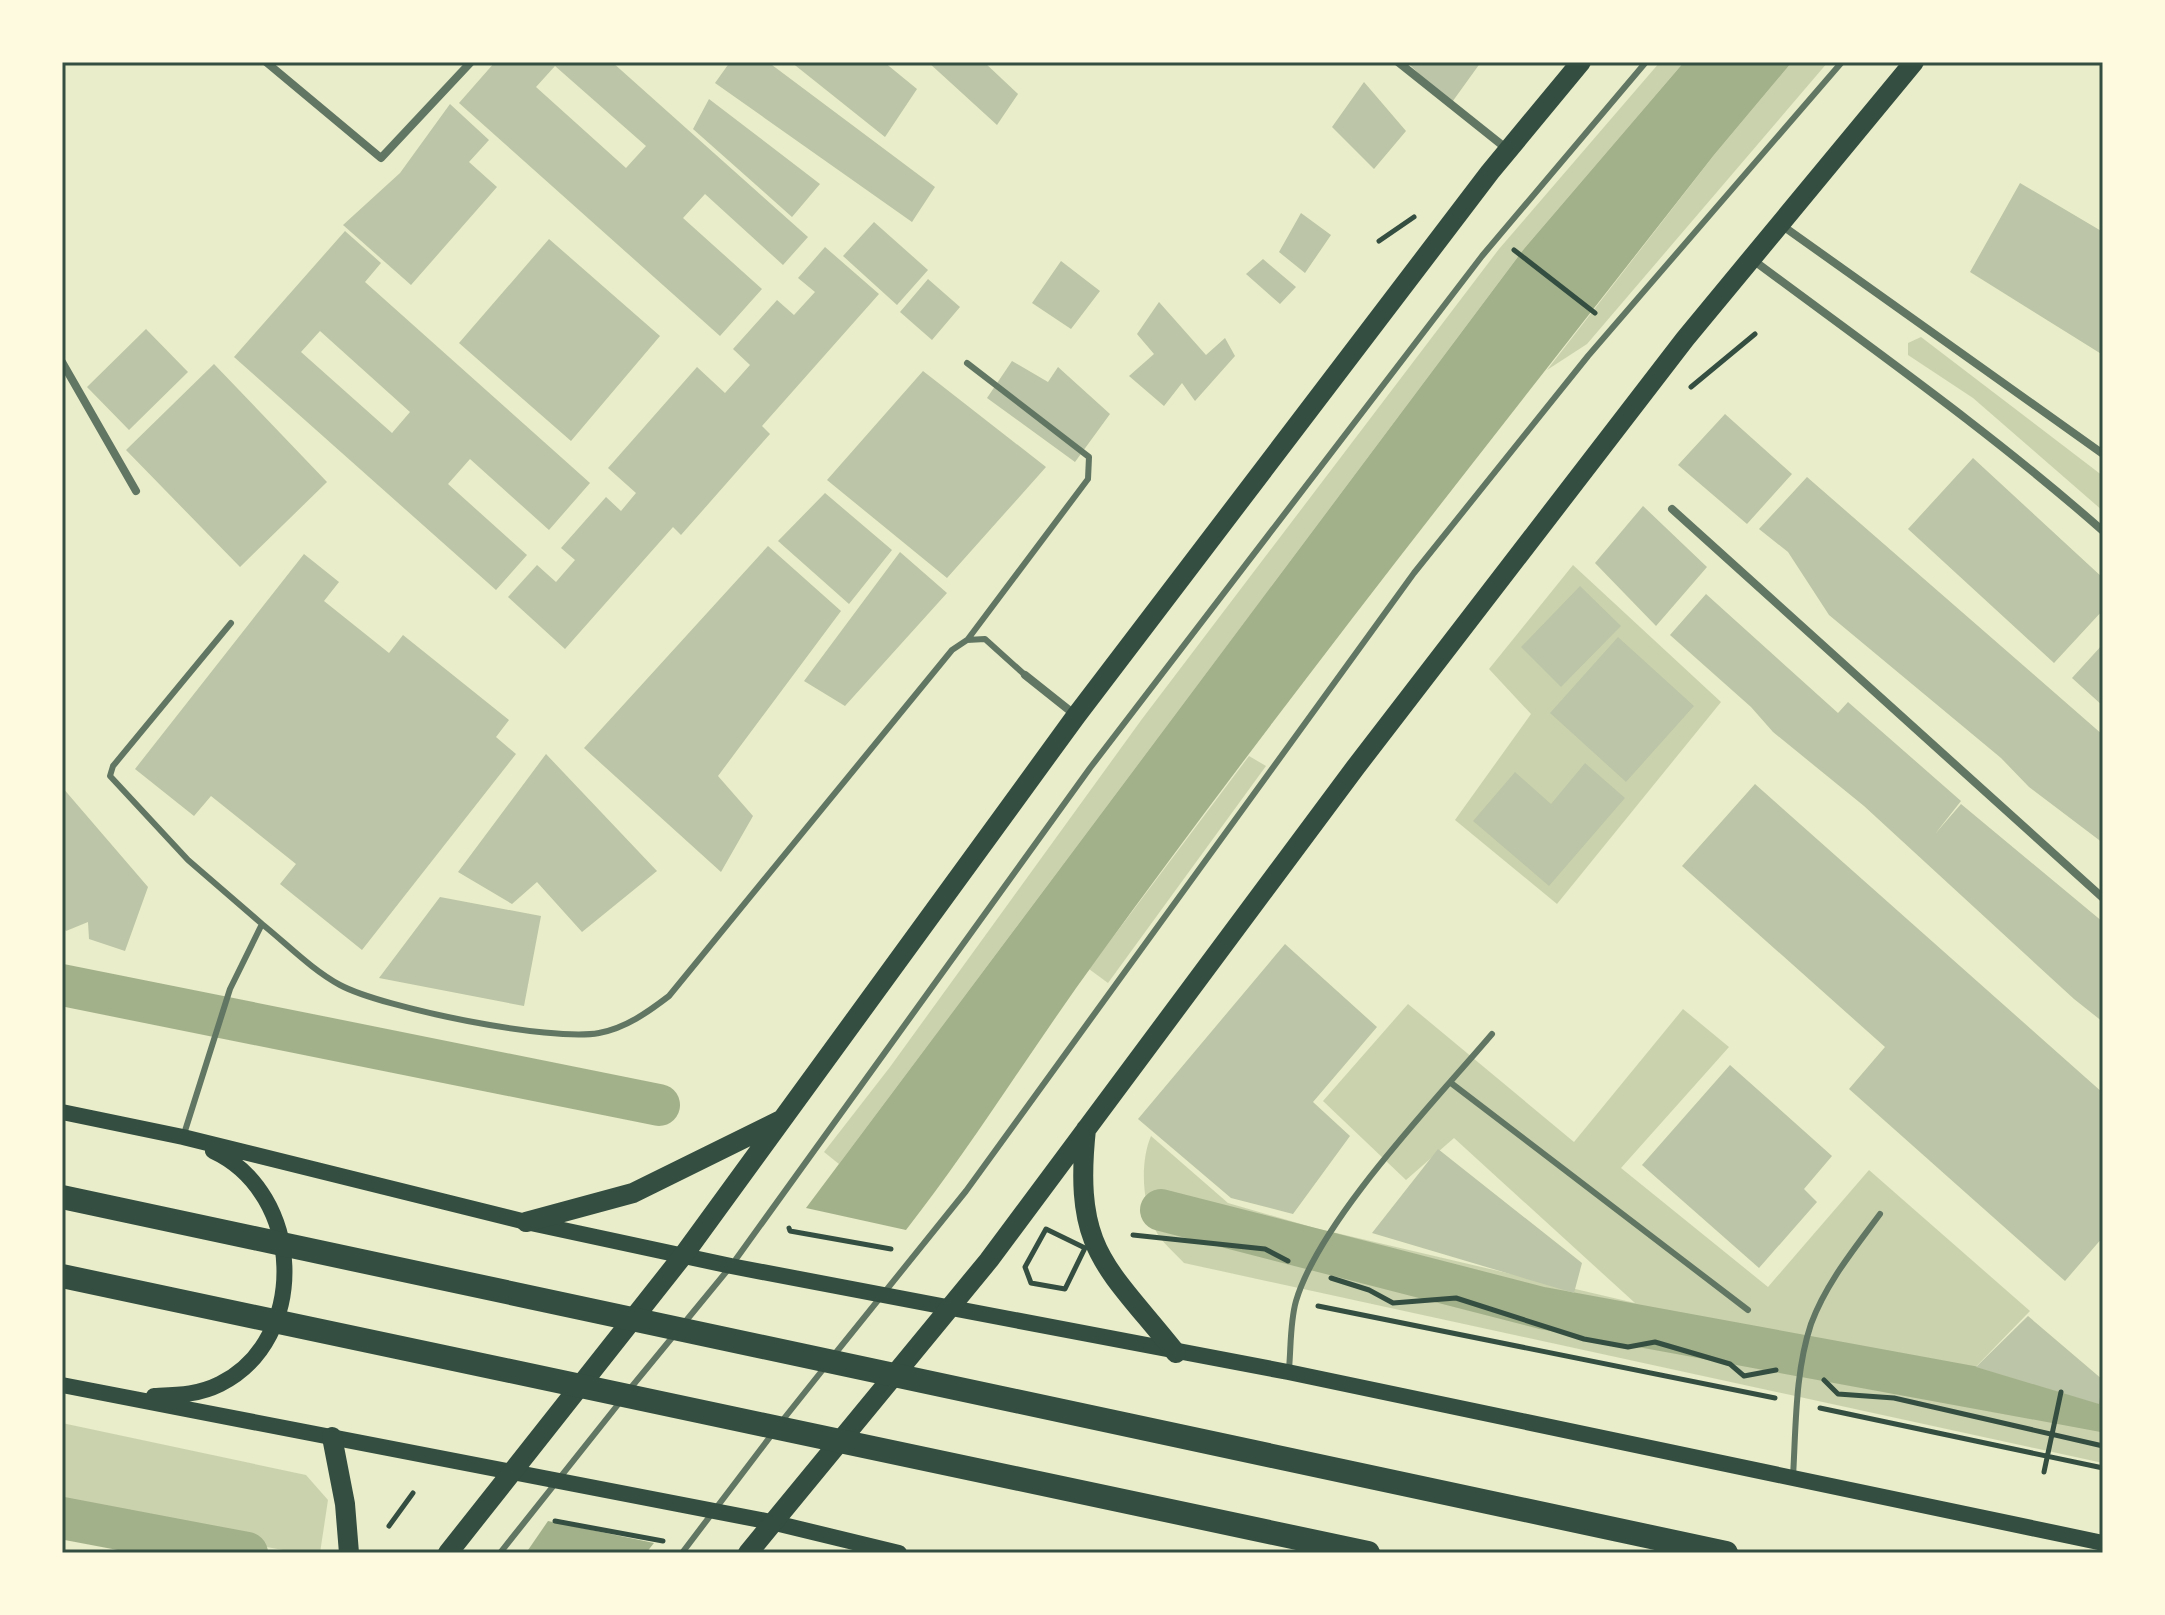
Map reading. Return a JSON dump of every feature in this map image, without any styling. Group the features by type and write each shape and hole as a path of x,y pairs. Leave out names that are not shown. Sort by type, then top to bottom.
{"highway":[{"path":"62,1197 1726,1553"},
{"path":"62,1276 1368,1553"}],"main road":[{"path":"448,1553 685,1253 1076,716 1508,150 1581,62"},
{"path":"748,1553 989,1260 1373,743 1750,258 1914,62"},
{"path":"62,1112 183,1137 526,1222 685,1253 731,1266 1288,1372 2103,1543"},
{"path":"526,1222 633,1193 786,1118"},
{"path":"1086,1129 1080,1179 1086,1226 1113,1278 1176,1353"},
{"path":"120,1397 191,1395 221,1384 249,1364 262,1347 282,1301 285,1279 282,1244 272,1212 259,1190 225,1157 183,1137"},
{"path":"62,1385 710,1513 771,1522 899,1553"},
{"path":"332,1437 345,1504 349,1553"}],"street":[{"path":"266,62 381,158 471,62"},
{"path":"1398,62 1508,150"},
{"path":"1779,223 2103,454"},
{"path":"1750,258 1952,407 2038,474 2103,531"},
{"path":"62,362 136,491"},
{"path":"1672,509 2103,898"},
{"path":"1025,675 1076,716"}],"lane":[{"path":"500,1553 731,1266 1099,755 1482,256 1646,62"},
{"path":"682,1553 710,1513 941,1224 1414,573 1588,356 1842,62"},
{"path":"231,623 113,766 110,776 188,860 262,924 340,985 426,1013 543,1031 598,1034 640,1018 669,996 952,650 967,640 1088,479 1089,457 967,363"},
{"path":"967,640 985,639 1025,675"},
{"path":"183,1137 230,989 262,924"},
{"path":"1288,1372 1296,1301 1332,1232 1492,1034"},
{"path":"1451,1083 1748,1310"},
{"path":"1793,1477 1797,1393 1811,1324 1834,1277 1880,1214"}],"path":[{"path":"1506,244 1604,321"},
{"path":"1678,378 1690,388 1755,334"},
{"path":"789,1218 790,1231 904,1251"},
{"path":"1046,1229 1085,1248 1065,1289 1031,1283 1025,1267 1046,1229"},
{"path":"1133,1235 1265,1249 1311,1272 1369,1290 1393,1303 1456,1298 1584,1339 1628,1347 1655,1342 1730,1364 1744,1376 1782,1368"},
{"path":"1296,1301 2103,1468"},
{"path":"1810,1376 1823,1379 1838,1394 1894,1398 2103,1446"},
{"path":"2044,1472 2061,1392"},
{"path":"389,1526 413,1493"},
{"path":"545,1519 669,1542"}],"shaded area":[{"path":"1660,62 1684,62 1523,250 839,1164 824,1152 890,1067 1142,719 1499,249"},
{"path":"1684,62 1792,62 1714,155 1248,756 1097,959 906,1230 806,1208 1523,250"},
{"path":"1792,62 1828,62 1587,344 1547,370 1714,155"},
{"path":"1921,337 2103,476 2103,511 1973,398 1908,355 1908,343"},
{"path":"1573,565 1721,702 1557,904 1455,820 1531,714 1489,669"},
{"path":"1249,756 1266,766 1108,983 1089,969"},
{"path":"1408,1004 1574,1142 1683,1009 1729,1047 1621,1168 1768,1287 1869,1170 2030,1311 1962,1381 2103,1414 2103,1463 1184,1263 1157,1233 1147,1207 1144,1170 1151,1136 1228,1203 1315,1228 1635,1303 1454,1138 1406,1180 1323,1101"},
{"path":"62,1423 306,1475 328,1500 320,1553 300,1553 62,1510"},
{"path":"548,1521 654,1543 646,1553 526,1553"}],"building":[{"path":"495,62 612,62 808,237 783,265 705,194 683,218 762,289 720,336 459,103","holes":["555,66 646,146 626,168 536,87"]},
{"path":"730,62 768,62 935,187 912,222 715,83"},
{"path":"791,62 884,62 917,89 885,137"},
{"path":"928,62 984,62 1018,94 997,125"},
{"path":"1407,62 1481,62 1450,105"},
{"path":"1364,82 1406,131 1374,169 1332,127"},
{"path":"709,99 820,184 792,217 693,129"},
{"path":"450,104 489,140 469,162 497,187 411,285 343,225 400,173"},
{"path":"2020,183 2103,232 2103,355 1970,272"},
{"path":"1301,213 1331,235 1305,273 1279,252"},
{"path":"874,222 928,270 897,305 843,256"},
{"path":"345,231 381,263 365,282 590,483 549,530 470,459 448,484 527,555 496,590 234,357","holes":["320,331 410,412 392,433 301,352"]},
{"path":"549,239 660,336 571,441 459,343"},
{"path":"825,247 879,294 762,426 770,434 681,535 673,527 565,649 508,597 537,565 556,582 575,560 561,548 606,497 621,511 636,493 608,468 697,367 725,393 750,365 733,349 777,300 794,315 815,292 798,278"},
{"path":"1263,259 1296,287 1280,304 1246,274"},
{"path":"1061,261 1100,291 1071,329 1032,303"},
{"path":"928,279 960,307 932,340 900,312"},
{"path":"1159,302 1206,355 1225,338 1235,356 1195,401 1182,383 1164,406 1129,376 1154,354 1137,334"},
{"path":"146,329 188,372 129,430 87,387"},
{"path":"1012,361 1048,382 1058,367 1110,414 1075,462 987,398"},
{"path":"214,364 327,482 240,567 126,450"},
{"path":"923,371 1046,467 947,578 827,480"},
{"path":"1725,414 1792,474 1747,524 1678,465"},
{"path":"1973,458 2103,578 2103,610 2054,663 1908,529"},
{"path":"1807,477 2103,735 2103,843 2029,787 2001,758 1829,615 1788,552 1759,529"},
{"path":"825,493 892,550 849,604 778,541"},
{"path":"1643,506 1707,567 1656,626 1595,563"},
{"path":"768,546 841,611 718,776 753,816 721,872 584,748"},
{"path":"900,552 947,593 845,706 804,681"},
{"path":"304,554 339,582 324,601 389,653 403,635 509,720 496,737 516,754 362,950 280,884 296,864 211,796 194,816 135,769"},
{"path":"1580,586 1621,626 1561,687 1521,647"},
{"path":"1706,594 1838,713 1848,702 1961,801 1935,834 1961,804 2103,922 2103,1022 1864,806 1773,732 1751,707 1670,635"},
{"path":"1618,637 1694,706 1626,782 1550,713"},
{"path":"2103,644 2103,706 2072,678"},
{"path":"546,754 657,871 582,932 537,882 512,904 458,872"},
{"path":"1585,763 1625,798 1549,886 1473,821 1515,772 1551,804"},
{"path":"1755,784 2103,1093 2103,1237 2065,1281 1849,1089 1885,1047 1682,866"},
{"path":"62,787 148,887 125,951 89,939 88,922 66,931 62,926"},
{"path":"440,897 541,916 524,1006 379,978"},
{"path":"1285,944 1377,1027 1313,1102 1350,1136 1293,1214 1231,1198 1138,1119"},
{"path":"1730,1065 1832,1156 1804,1189 1817,1202 1759,1268 1642,1165"},
{"path":"1438,1149 1582,1263 1574,1293 1372,1233"},
{"path":"2028,1316 2103,1380 2099,1404 1976,1367"}],"waterway":[{"path":"62,985 659,1105"},
{"path":"1161,1210 1542,1308 2103,1411"},
{"path":"62,1518 247,1553"}]}
